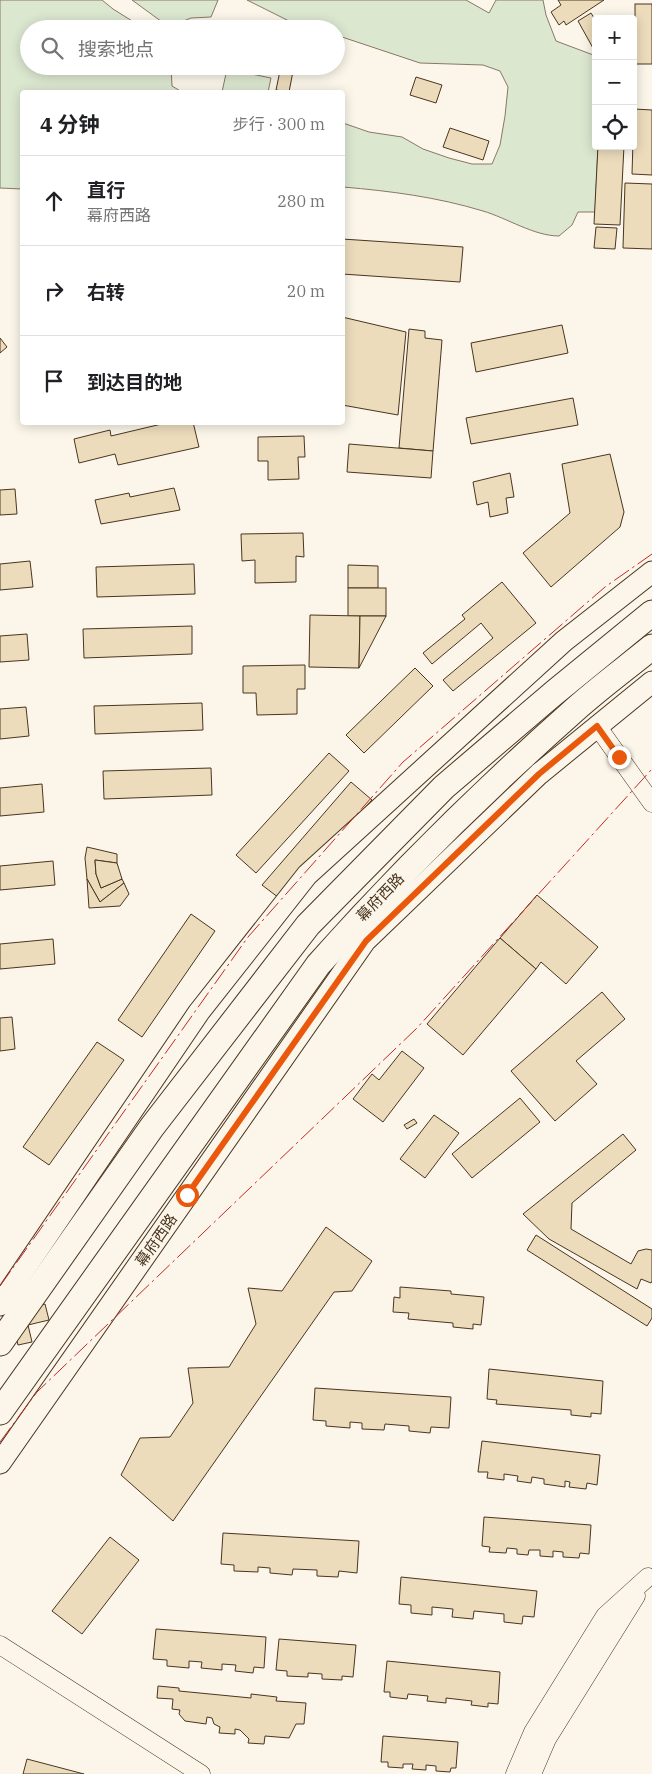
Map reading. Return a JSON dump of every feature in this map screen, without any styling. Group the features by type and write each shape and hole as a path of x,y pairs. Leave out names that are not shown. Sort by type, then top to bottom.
{"highway":[{"name":"幕府西路","path":"0,1343 152,1127 308,925 444,788 554,692 652,613"},
{"name":"幕府西路","path":"0,1412 318,965 368,909 435,840 571,713 652,647"}],"main road":[{"path":"0,1305 199,1012 307,875 564,642 652,572"},
{"name":"幕府西路","path":"0,1463 366,941 539,774 652,682"}],"street":[{"path":"597,726 652,803"},
{"path":"515,1774 533,1732 606,1616 650,1572"},
{"path":"532,1774 547,1739 650,1572"},
{"path":"0,1644 201,1774"}],"green space":[{"path":"0,0 102,0 131,20 20,20 20,75 171,75 172,86 179,90 20,90 20,189 0,188"},
{"path":"132,0 218,0 211,17 186,20 159,20"},
{"path":"247,0 466,0 489,13 496,0 543,0 546,15 556,41 592,54 592,150 598,150 595,212 578,212 572,225 559,236 540,233 483,211 431,198 345,187 345,124 369,132 402,137 423,149 449,158 472,164 492,164 500,145 508,87 500,71 483,65 420,63 345,38 345,20 287,20"},
{"path":"226,75 256,75 271,78 268,90 222,90"}],"building":[{"path":"558,0 604,0 566,25 564,21 559,25 551,12 561,5"},
{"path":"635,4 652,4 652,64 637,64 637,15 635,15"},
{"path":"591,13 592,15 592,46 578,21"},
{"path":"279,75 292,75 289,90 276,90"},
{"path":"416,77 442,85 436,103 410,95"},
{"path":"637,109 652,110 652,175 632,174 633,150 637,150"},
{"path":"450,128 489,141 483,160 443,147"},
{"path":"598,150 624,150 620,225 594,224"},
{"path":"625,183 652,184 652,249 623,248"},
{"path":"596,227 617,228 615,249 594,248"},
{"path":"345,239 463,247 460,282 345,274"},
{"path":"345,318 406,332 398,415 345,406"},
{"path":"562,325 568,353 476,372 471,343"},
{"path":"409,329 425,331 425,338 442,340 433,451 399,448"},
{"path":"0,338 7,347 0,353"},
{"path":"573,398 578,425 471,444 466,418"},
{"path":"157,425 194,425 199,447 118,465 115,454 79,463 74,439 110,430 111,436"},
{"path":"304,436 305,457 298,457 299,479 268,480 268,461 258,461 258,437"},
{"path":"349,444 433,451 431,478 347,472"},
{"path":"610,454 624,512 620,527 551,587 523,553 570,513 562,464"},
{"path":"510,473 514,497 506,498 508,513 490,517 488,502 477,505 473,482"},
{"path":"174,488 180,510 101,524 95,500 129,493 130,497"},
{"path":"15,489 17,514 0,515 0,490"},
{"path":"303,533 304,557 296,556 296,582 255,583 255,560 242,561 241,534"},
{"path":"30,561 33,587 0,590 0,564"},
{"path":"194,564 195,594 97,597 96,567"},
{"path":"348,565 378,566 378,588 348,588"},
{"path":"502,582 536,623 453,691 443,680 493,638 481,623 432,664 423,653 465,619 462,615"},
{"path":"348,588 386,588 386,616 348,616"},
{"path":"310,615 360,616 359,668 309,667"},
{"path":"360,616 386,616 359,668"},
{"path":"192,626 192,654 84,658 83,629"},
{"path":"27,634 29,660 0,662 0,636"},
{"path":"305,665 305,689 297,689 297,714 257,715 256,693 243,693 243,666"},
{"path":"415,668 433,686 364,753 346,735"},
{"path":"202,703 203,730 95,734 94,706"},
{"path":"26,707 29,736 0,739 0,709"},
{"path":"329,753 349,771 256,873 236,855"},
{"path":"211,768 212,795 104,799 103,771"},
{"path":"351,782 372,800 283,901 262,885"},
{"path":"42,784 44,812 0,816 0,788"},
{"path":"87,847 117,854 117,863 95,860 96,874 101,888 122,879 124,883 100,902 87,879 85,858"},
{"path":"95,860 117,863 122,879 101,888 96,874"},
{"path":"53,861 55,885 0,890 0,866"},
{"path":"87,879 100,902 124,883 129,894 120,906 89,908"},
{"path":"537,895 598,947 566,984 541,962 536,969 500,938"},
{"path":"191,914 215,931 142,1037 118,1020"},
{"path":"500,938 536,969 463,1055 427,1024"},
{"path":"53,939 55,964 0,969 0,944"},
{"path":"602,992 625,1019 576,1061 597,1084 555,1121 511,1071"},
{"path":"12,1017 15,1049 0,1051 0,1018"},
{"path":"97,1042 124,1060 49,1165 23,1147"},
{"path":"402,1051 424,1068 383,1122 353,1099 372,1074 379,1080"},
{"path":"520,1098 540,1122 472,1178 452,1154"},
{"path":"434,1115 459,1133 425,1178 400,1159"},
{"path":"414,1119 417,1123 407,1129 404,1125"},
{"path":"623,1134 636,1150 572,1203 571,1229 631,1264 638,1251 652,1250 652,1281 651,1283 641,1279 637,1289 549,1239 523,1214"},
{"path":"326,1227 372,1261 352,1291 334,1292 173,1521 121,1475 140,1438 170,1437 193,1403 188,1368 229,1367 256,1324 248,1288 282,1291"},
{"path":"536,1235 652,1309 652,1318 647,1326 527,1250"},
{"path":"400,1287 451,1291 451,1294 484,1297 481,1325 473,1324 473,1329 453,1327 453,1323 408,1319 409,1313 393,1312 394,1297 400,1298"},
{"path":"45,1304 49,1320 28,1325 32,1342 18,1345 10,1313"},
{"path":"489,1369 603,1381 601,1414 591,1413 591,1417 571,1415 571,1410 496,1404 497,1400 487,1399"},
{"path":"315,1388 451,1397 449,1428 431,1427 430,1433 409,1431 409,1426 385,1424 384,1430 362,1429 362,1423 350,1422 350,1428 326,1426 326,1421 313,1420"},
{"path":"482,1441 600,1455 597,1485 587,1483 586,1489 569,1487 570,1482 565,1481 565,1487 544,1484 544,1479 532,1477 531,1483 517,1481 518,1476 504,1474 504,1480 487,1478 488,1472 478,1472"},
{"path":"484,1517 591,1525 589,1554 580,1553 579,1558 563,1557 563,1552 553,1551 553,1557 540,1556 540,1550 529,1550 528,1555 517,1554 517,1549 507,1548 506,1553 489,1552 490,1547 482,1546"},
{"path":"223,1533 359,1541 357,1573 339,1571 338,1577 317,1576 317,1570 293,1569 292,1575 270,1573 270,1568 258,1567 258,1572 234,1571 234,1565 221,1564"},
{"path":"110,1537 139,1560 82,1634 52,1611"},
{"path":"401,1577 537,1591 534,1617 523,1616 522,1624 504,1622 504,1614 474,1611 473,1619 452,1617 453,1609 432,1607 432,1615 411,1613 411,1605 399,1604"},
{"path":"156,1629 266,1637 264,1668 254,1667 253,1673 235,1671 236,1665 222,1664 222,1670 201,1668 202,1662 189,1661 189,1668 167,1666 167,1660 153,1659"},
{"path":"279,1639 356,1645 353,1677 342,1676 342,1680 322,1679 322,1674 308,1673 308,1677 287,1676 287,1671 276,1670"},
{"path":"387,1661 500,1672 498,1704 488,1703 488,1707 471,1705 472,1701 446,1698 446,1703 427,1701 428,1696 408,1694 407,1699 390,1697 390,1692 384,1692"},
{"path":"158,1686 179,1688 179,1691 251,1698 251,1694 277,1697 276,1701 306,1703 304,1724 296,1724 289,1738 265,1736 264,1744 248,1743 249,1739 240,1730 235,1729 235,1734 219,1733 220,1727 214,1724 212,1718 207,1717 206,1724 185,1721 179,1714 180,1710 172,1709 173,1699 157,1698"},
{"path":"383,1736 458,1742 456,1768 451,1768 450,1772 436,1771 436,1766 426,1765 426,1770 412,1769 413,1764 403,1764 403,1768 388,1767 388,1762 381,1762"},
{"path":"27,1759 84,1774 23,1774"}],"power":[{"path":"0,1286 248,937 403,762 605,587 652,554"},
{"path":"0,1442 37,1392 417,1028 652,769"}],"route":[{"path":"187,1195 366,941 539,774 597,726 619,757"}]}
